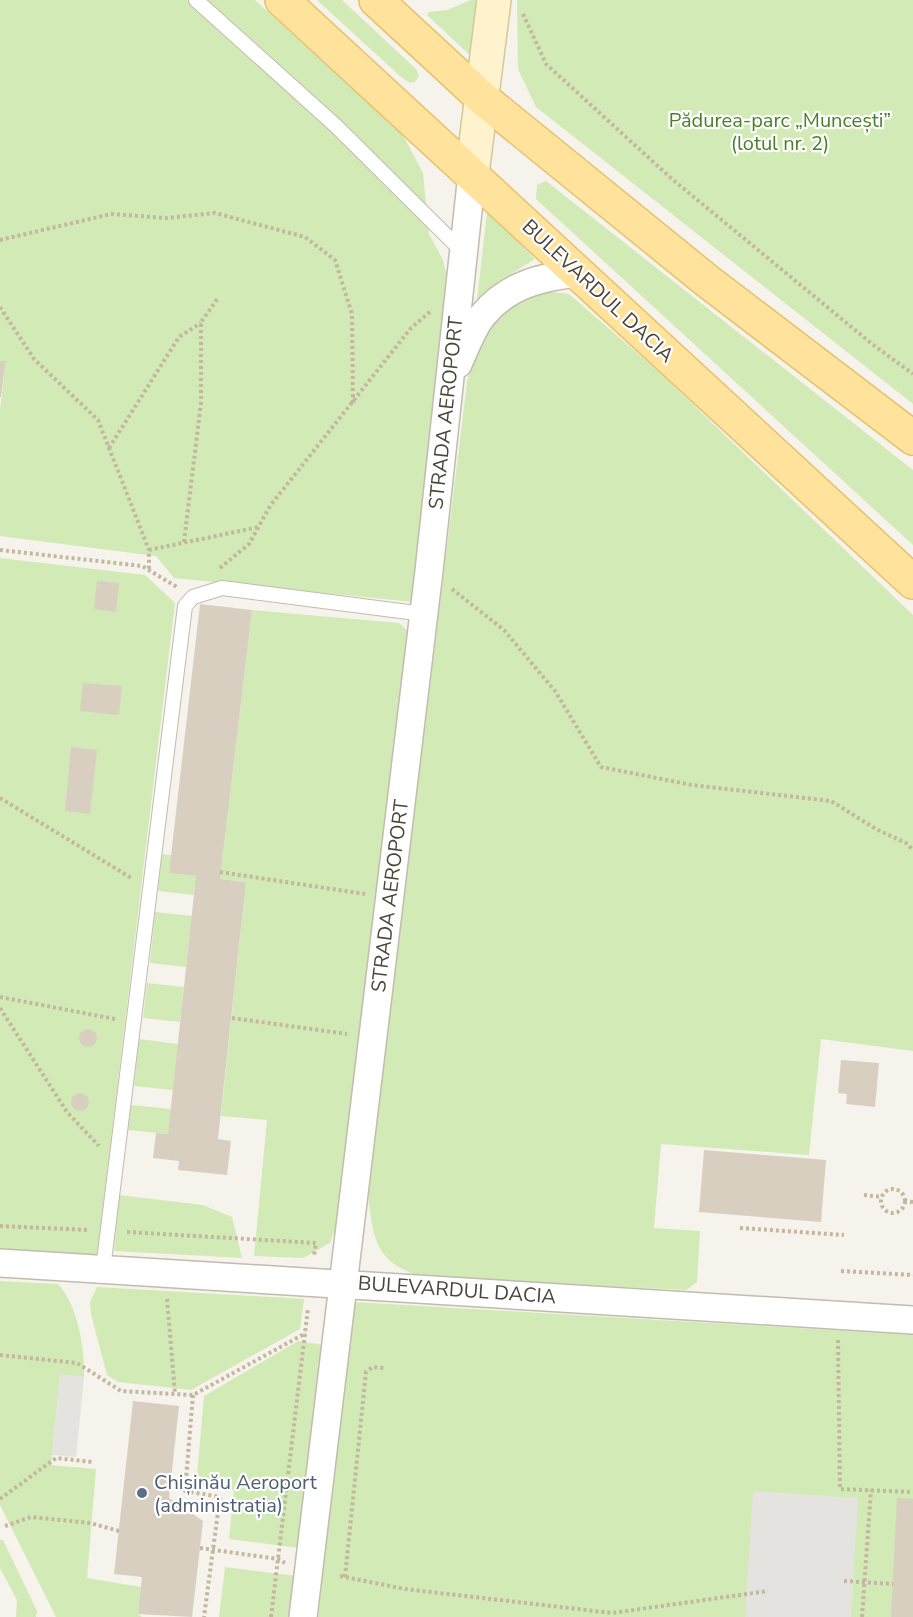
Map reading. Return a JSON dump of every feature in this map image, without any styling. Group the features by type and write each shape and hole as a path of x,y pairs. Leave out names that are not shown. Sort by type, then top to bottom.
{"main road":[{"name":"BULEVARDUL DACIA","path":"282,0 913,582"},
{"path":"376,0 482,98 706,280 913,438"}],"street":[{"path":"472,174 482,98 508,5"},
{"name":"STRADA AEROPORT","path":"303,1617 424,614 472,174"},
{"path":"450,379 482,315 508,293 538,278 577,273"},
{"name":"BULEVARDUL DACIA","path":"0,1263 913,1320"}],"lane":[{"path":"196,0 336,126 462,251"},
{"path":"103,1269 185,606 199,594 222,588 424,614"}],"path":[{"path":"508,5 546,64 672,179 872,344 913,374"},
{"path":"0,240 111,214 167,218 214,213 305,237 335,260 352,314 353,406"},
{"path":"109,449 179,337 201,322 218,298"},
{"path":"0,550 142,566 199,594 220,568 249,544 270,506 353,406 411,328 431,311 457,302"},
{"path":"0,307 34,358 98,420 149,550 149,570"},
{"path":"183,542 201,403 201,322"},
{"path":"149,550 259,527"},
{"path":"429,571 504,630 555,691 601,767 692,785 831,801 876,829 906,843 913,850"},
{"path":"0,798 150,889"},
{"path":"220,872 390,898"},
{"path":"0,997 133,1023"},
{"path":"0,1008 67,1112 116,1164"},
{"path":"232,1018 374,1038"},
{"path":"897,1190 903,1195 904,1201 901,1209 891,1212 882,1205 882,1197 886,1192 897,1190"},
{"path":"864,1195 882,1197"},
{"path":"904,1201 913,1202"},
{"path":"0,1226 316,1243 271,1617"},
{"path":"740,1228 844,1235"},
{"path":"841,1271 913,1275"},
{"path":"165,1272 175,1394"},
{"path":"0,1355 77,1364 121,1391 194,1395 340,1314"},
{"path":"837,1315 840,1489 913,1492"},
{"path":"384,1368 373,1367 366,1372 342,1576 405,1589 612,1613 768,1591"},
{"path":"194,1395 185,1491 219,1497 204,1617"},
{"path":"0,1499 56,1458 92,1462"},
{"path":"862,1617 871,1490"},
{"path":"5,1526 31,1516 90,1522 119,1531"},
{"path":"200,1548 278,1559 294,1568"},
{"path":"844,1581 893,1584"}],"green space":[{"path":"0,0 255,0 403,135 423,173 429,234 443,260 448,282 413,602 174,578 156,556 0,536 0,409 6,362 0,361"},
{"path":"317,0 342,0 416,69 419,76 415,82 410,83 401,77"},
{"path":"471,0 485,0 472,57 427,15 429,12 447,10"},
{"name":"Pădurea-parc „Muncești” (lotul nr. 2)","path":"517,0 913,0 913,404 536,107 518,69"},
{"path":"546,181 913,470 913,545 536,199 537,185"},
{"path":"487,212 535,259 511,274 483,300 477,300"},
{"path":"542,291 569,294 659,372 913,615 913,1051 821,1039 809,1155 661,1144 654,1228 700,1231 697,1282 686,1290 424,1277 408,1272 387,1257 380,1248 372,1225 368,1194 467,382 477,351 501,313 526,296"},
{"path":"0,558 145,575 175,603 97,1257 0,1250"},
{"path":"252,610 399,623 410,633 339,1219 330,1243 303,1258 254,1256 267,1120 221,1116 246,882 220,879"},
{"path":"162,854 171,855 169,873 196,876 194,895 158,891"},
{"path":"155,912 192,916 186,967 150,963"},
{"path":"147,983 184,987 180,1022 143,1018"},
{"path":"139,1039 178,1044 173,1090 134,1086"},
{"path":"131,1105 171,1109 168,1134 128,1130"},
{"path":"119,1195 203,1205 232,1217 242,1258 114,1251"},
{"path":"0,1281 58,1284 71,1304 79,1328 84,1377 60,1375 51,1465 96,1469 87,1578 141,1587 138,1614 142,1617 56,1617 0,1505"},
{"path":"97,1287 304,1299 300,1329 191,1390 118,1382 107,1375 91,1314 90,1302"},
{"path":"354,1302 913,1335 913,1617 318,1617"},
{"path":"298,1341 323,1345 299,1548 229,1539 234,1490 196,1486 204,1396"},
{"path":"0,1540 3,1540 37,1611 36,1617 16,1617 17,1600 0,1568"},
{"path":"225,1567 296,1576 291,1617 219,1617"}],"shaded area":[{"path":"60,1374 84,1377 76,1457 52,1455"},
{"path":"753,1491 858,1498 851,1617 745,1617"}],"building":[{"path":"0,361 6,361 1,397 0,397"},
{"path":"97,581 119,583 116,612 94,609"},
{"path":"200,604 252,610 220,879 246,882 218,1139 231,1141 227,1175 178,1170 179,1161 153,1158 156,1133 168,1134 196,876 169,873"},
{"path":"83,683 122,686 119,715 80,711"},
{"path":"71,747 97,750 90,814 65,811"},
{"path":"88,1029 94,1032 97,1038 94,1044 88,1047 82,1044 79,1038 82,1032"},
{"path":"841,1060 879,1063 875,1107 846,1104 847,1094 838,1093"},
{"path":"80,1093 86,1096 89,1102 86,1108 80,1111 74,1108 71,1102 74,1096"},
{"path":"704,1150 826,1160 821,1222 699,1212"},
{"path":"133,1401 179,1406 169,1498 203,1521 192,1617 138,1614 142,1577 114,1574"},
{"path":"897,1498 913,1499 913,1617 891,1617"}],"place":[{"name":"Chișinău Aeroport (administrația)","path":"142,1493"}]}
